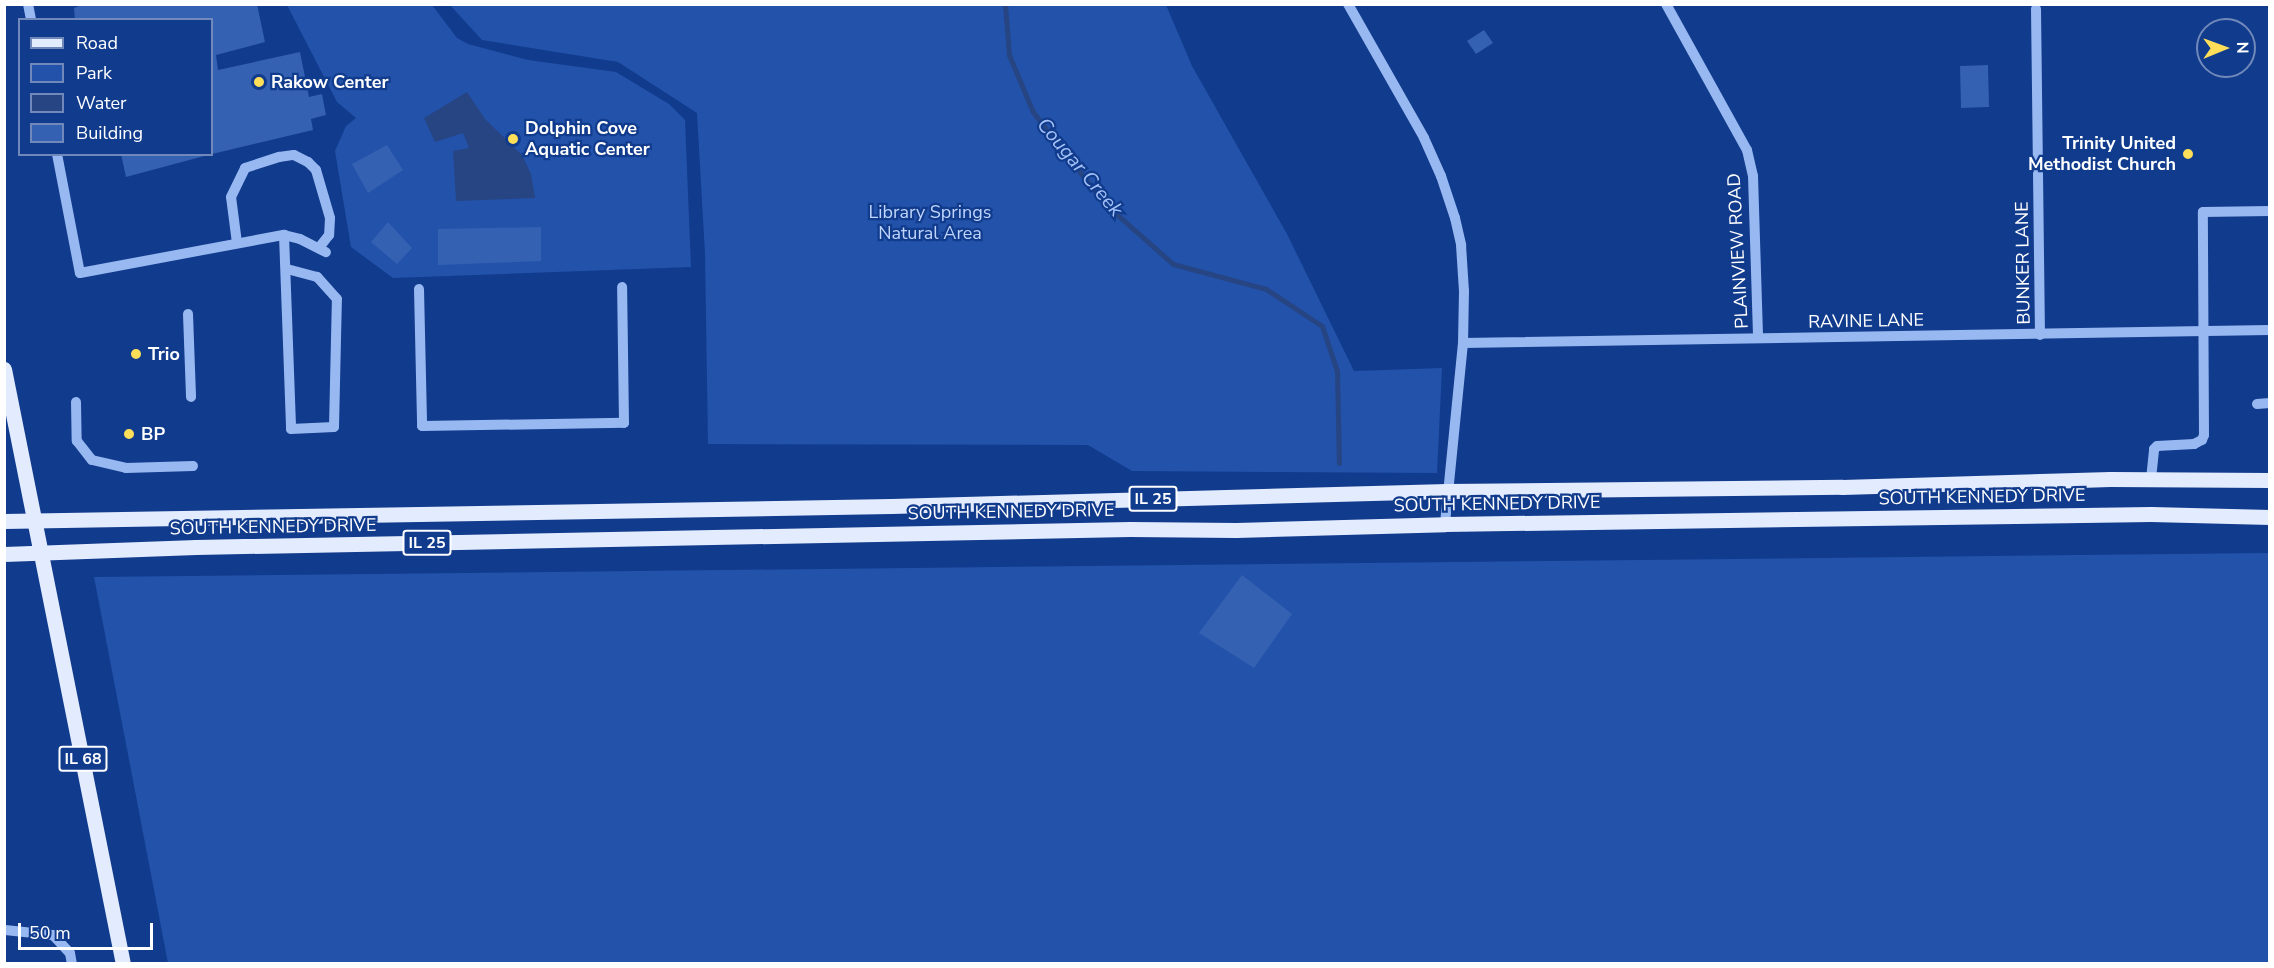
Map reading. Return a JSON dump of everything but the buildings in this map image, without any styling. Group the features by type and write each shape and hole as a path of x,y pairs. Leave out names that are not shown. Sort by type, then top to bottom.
{"main road":[{"name":"IL 68","path":"4,369 43,554 123,963"},
{"name":"SOUTH KENNEDY DRIVE","path":"4,521 891,506 1447,490 1842,487 2151,479 2270,480"},
{"name":"SOUTH KENNEDY DRIVE","path":"4,554 207,547 1130,529 1236,530 1444,524 2151,514 2270,517"}],"street":[{"path":"1348,4 1424,138 1441,176 1461,245 1464,291 1463,343 1444,524"},
{"name":"PLAINVIEW ROAD","path":"1666,4 1747,150 1753,176 1758,338"},
{"name":"BUNKER LANE","path":"2036,9 2040,336"},
{"path":"57,156 80,273 284,236 300,239 322,250 329,235 330,218 316,170 308,162 294,155 279,157 244,168 231,197 237,243"},
{"path":"2151,479 2154,449 2157,446 2194,444 2202,440 2204,435 2203,212 2270,211"},
{"path":"284,236 287,268 291,429 334,427 337,299 317,277 287,268"},
{"path":"419,289 422,426 624,423 622,287"},
{"path":"188,314 191,397"},
{"name":"RAVINE LANE","path":"1463,343 2040,336 2270,330"},
{"path":"76,402 77,441 92,460 126,468 193,466"},
{"path":"2257,404 2270,403"},
{"path":"6,930 53,935 70,953 72,963"}],"green space":[{"name":"Dolphin Cove Aquatic Center","path":"287,5 432,5 457,38 468,44 528,60 616,72 669,104 685,120 691,267 393,278 351,247 335,151 346,126 356,118 337,102"},
{"name":"Library Springs Natural Area","path":"450,5 1166,5 1192,66 1287,234 1354,371 1442,368 1437,473 1132,471 1088,445 708,444 705,254 697,113 618,62 482,40"},
{"path":"2269,553 2269,963 168,963 94,577"}],"water":[{"path":"467,92 485,119 522,155 531,174 535,198 456,201 453,151 469,148 463,133 435,142 424,118"}],"waterway":[{"name":"Cougar Creek","path":"1005,4 1009,55 1033,112 1104,203 1173,264 1266,289 1322,326 1337,371 1339,463"}],"place":[{"name":"Rakow Center","path":"259,82"},
{"name":"Dolphin Cove Aquatic Center","path":"513,139"},
{"name":"Trinity United Methodist Church","path":"2188,154"},
{"name":"Trio","path":"136,354"},
{"name":"BP","path":"129,434"}]}
